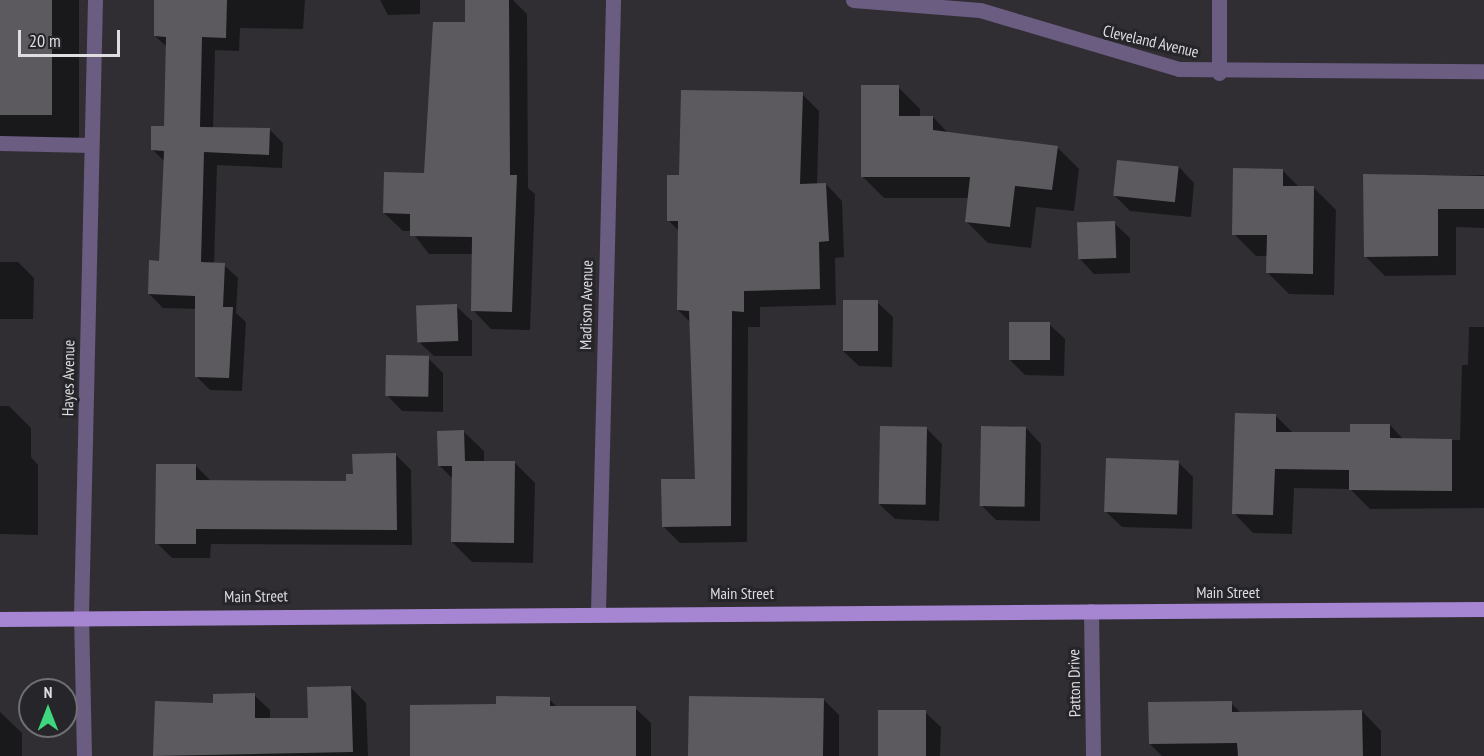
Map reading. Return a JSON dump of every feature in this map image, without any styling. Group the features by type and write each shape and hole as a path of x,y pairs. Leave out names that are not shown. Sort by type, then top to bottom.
{"main road":[{"name":"Main Street","path":"0,619 81,616 598,611 1484,609"}],"street":[{"name":"Hayes Avenue","path":"84,756 81,616 94,0"},
{"name":"Madison Avenue","path":"598,611 613,0"},
{"name":"Cleveland Avenue","path":"853,0 980,10 1121,56 1219,73 1484,71"},
{"path":"1219,0 1219,73"},
{"path":"0,143 91,145"},
{"name":"Patton Drive","path":"1091,610 1092,756"}],"building":[{"path":"0,0 52,0 52,115 0,115"},
{"path":"154,0 227,0 226,38 202,37 200,127 270,128 269,155 204,152 201,262 225,263 223,307 233,307 229,378 195,377 195,296 148,294 149,260 159,261 164,151 151,150 151,126 164,126 166,37 154,36"},
{"path":"465,0 509,0 510,175 517,175 512,312 471,311 472,237 410,236 410,214 383,213 384,172 424,173 433,22 465,22"},
{"path":"861,85 899,85 899,116 933,116 933,130 1058,146 1052,190 1015,186 1010,227 965,222 970,177 861,177"},
{"path":"681,90 803,92 800,184 826,183 829,241 819,242 820,289 744,291 744,312 732,311 731,526 662,527 661,479 695,479 689,311 677,310 678,221 667,221 667,175 679,175"},
{"path":"1117,160 1179,166 1175,202 1113,196"},
{"path":"1233,168 1283,169 1283,186 1314,186 1313,274 1266,273 1267,235 1232,235"},
{"path":"1363,174 1484,176 1484,209 1438,209 1438,256 1364,257"},
{"path":"1115,221 1116,258 1078,259 1077,222"},
{"path":"843,300 878,300 878,351 843,351"},
{"path":"457,304 458,341 417,342 416,305"},
{"path":"1009,322 1050,322 1050,360 1009,360"},
{"path":"386,355 429,356 428,397 385,396"},
{"path":"1235,413 1276,414 1276,432 1350,432 1350,424 1390,424 1390,438 1452,439 1452,491 1349,490 1349,470 1275,469 1273,515 1232,514"},
{"path":"880,426 927,427 926,505 879,504"},
{"path":"981,426 1026,427 1025,507 980,506"},
{"path":"464,430 465,461 515,461 514,543 451,542 452,466 438,466 437,431"},
{"path":"396,453 397,530 196,529 196,544 155,544 156,464 196,464 196,480 346,481 346,474 353,474 352,454"},
{"path":"1106,458 1179,461 1177,515 1104,512"},
{"path":"351,686 353,752 153,756 155,701 213,703 213,694 255,693 255,718 308,718 307,687"},
{"path":"496,696 550,697 550,706 636,706 636,756 410,756 410,705 496,704"},
{"path":"689,696 824,698 823,756 688,756"},
{"path":"1232,701 1232,712 1362,710 1363,756 1238,756 1237,743 1149,744 1148,702"},
{"path":"878,710 926,710 926,756 878,756"}]}
